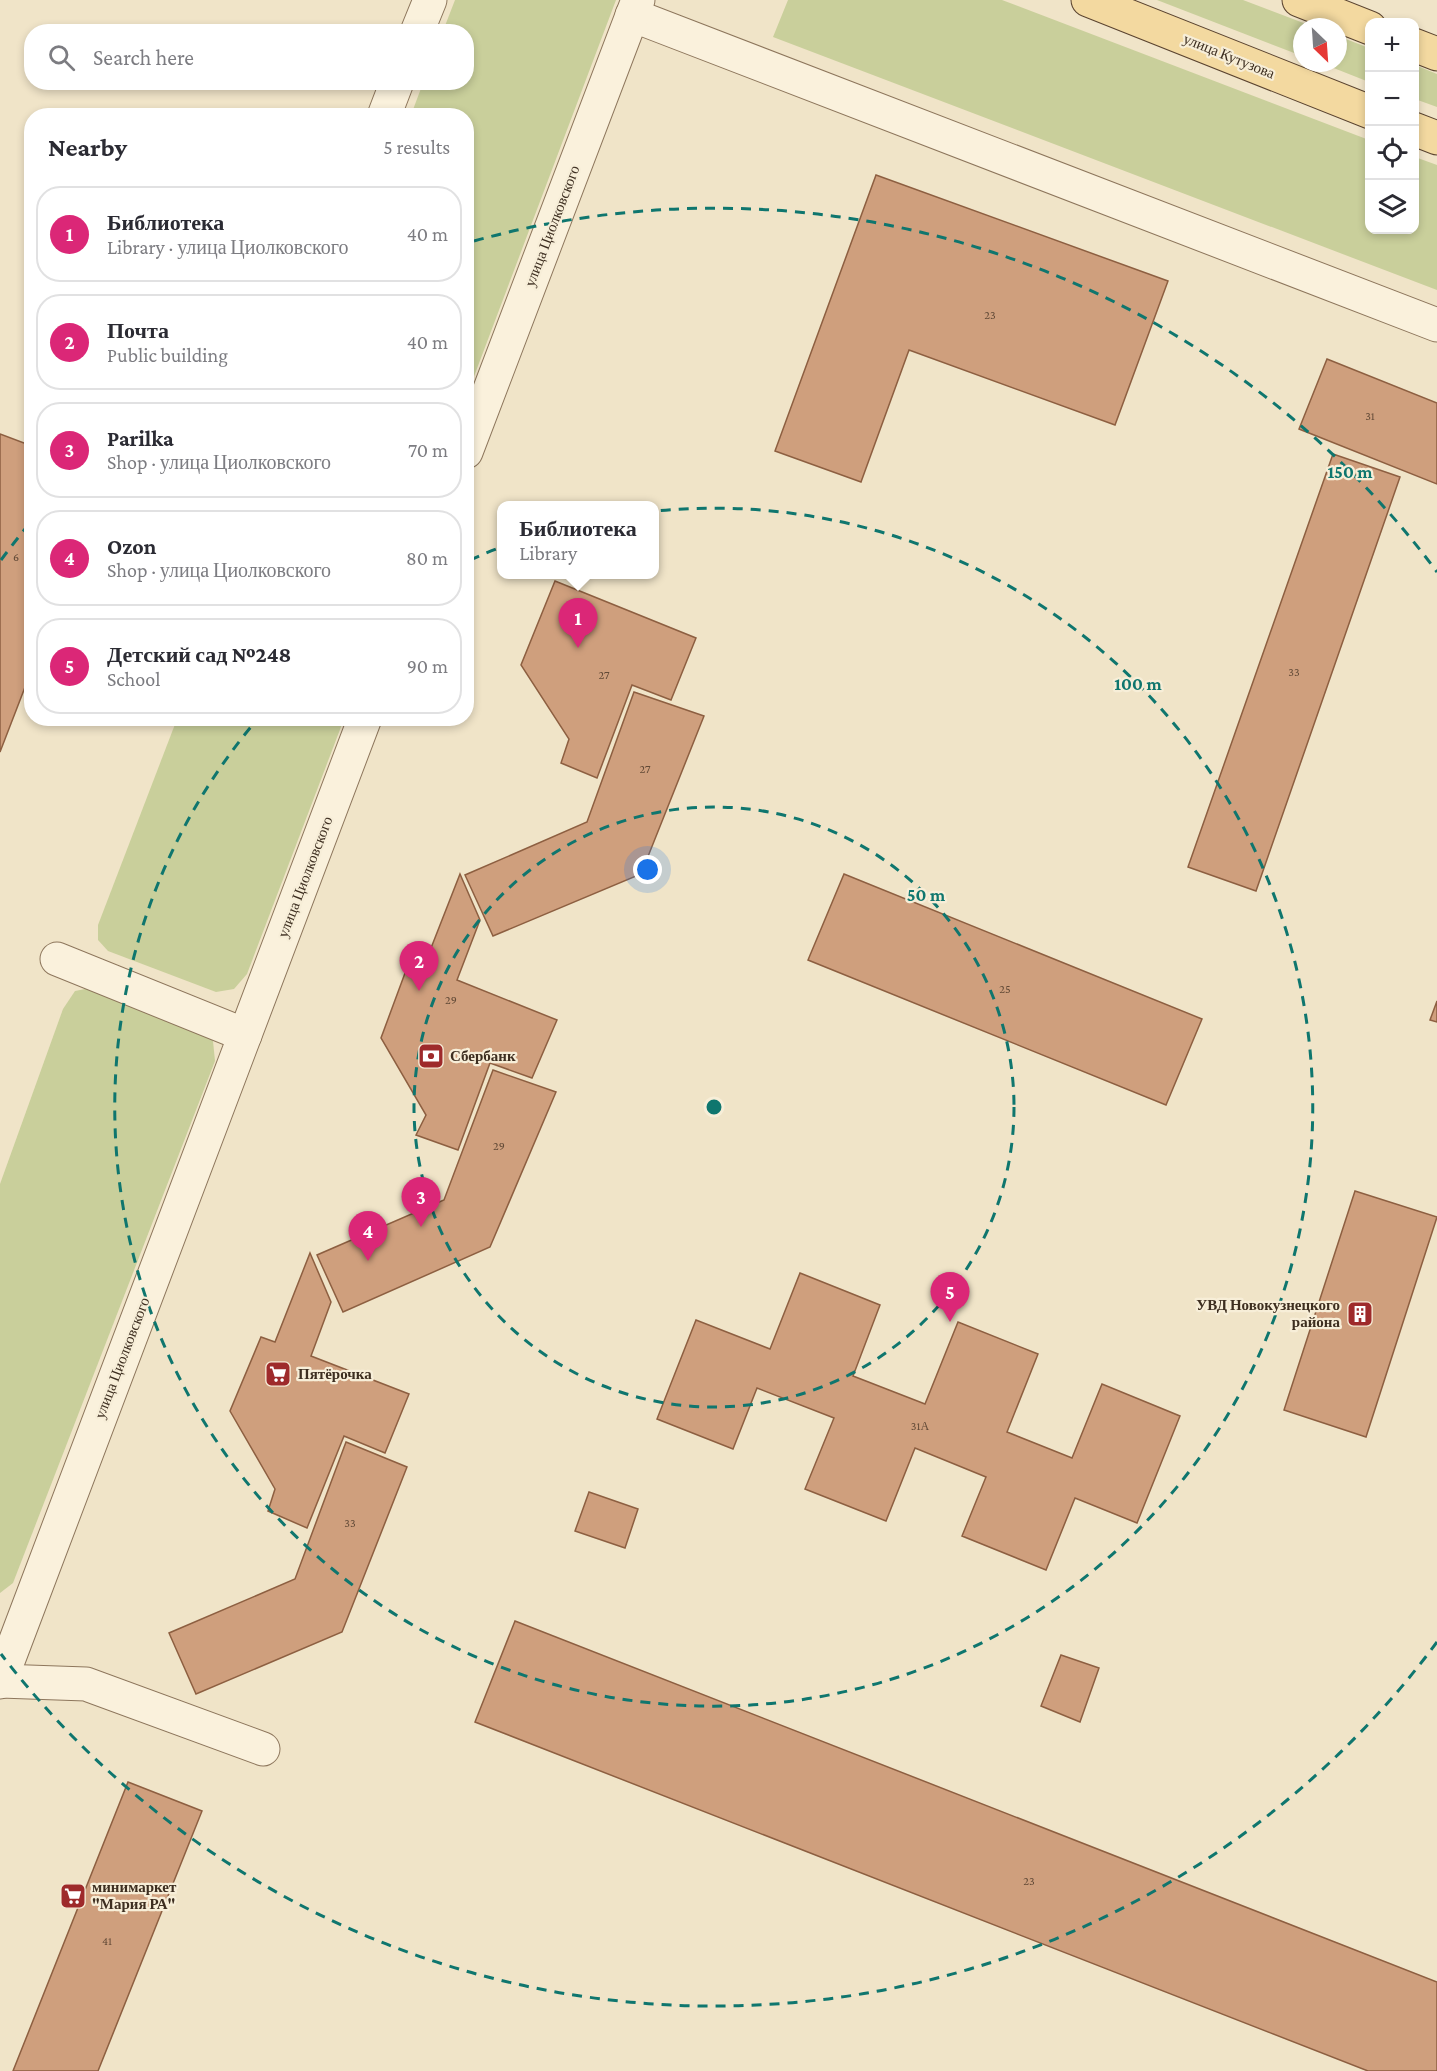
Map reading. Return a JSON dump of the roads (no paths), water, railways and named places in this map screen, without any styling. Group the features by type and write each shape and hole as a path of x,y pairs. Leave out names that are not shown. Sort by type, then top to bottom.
{"main road":[{"name":"улица Кутузова","path":"1088,0 1365,110"},
{"path":"1299,0 1365,26"},
{"path":"1419,47 1437,54"},
{"path":"1419,131 1437,138"}],"street":[{"path":"420,24 430,0"},
{"path":"635,7 1437,325"},
{"name":"улица Циолковского","path":"474,431 635,7"},
{"path":"387,108 394,90"},
{"name":"улица Циолковского","path":"0,1681 362,726"},
{"path":"57,959 245,1035"},
{"path":"0,1681 86,1684 263,1749"}],"place":[{"name":"Библиотека","path":"578,648"},
{"name":"Почта","path":"419,991"},
{"name":"Сбербанк","path":"431,1056"},
{"name":"Parilka","path":"421,1227"},
{"name":"Ozon","path":"368,1261"},
{"name":"УВД Новокузнецкого района","path":"1360,1314"},
{"name":"Детский сад №248","path":"950,1322"},
{"name":"Пятёрочка","path":"278,1374"},
{"name":"минимаркет \"Мария РА\"","path":"73,1896"}]}
